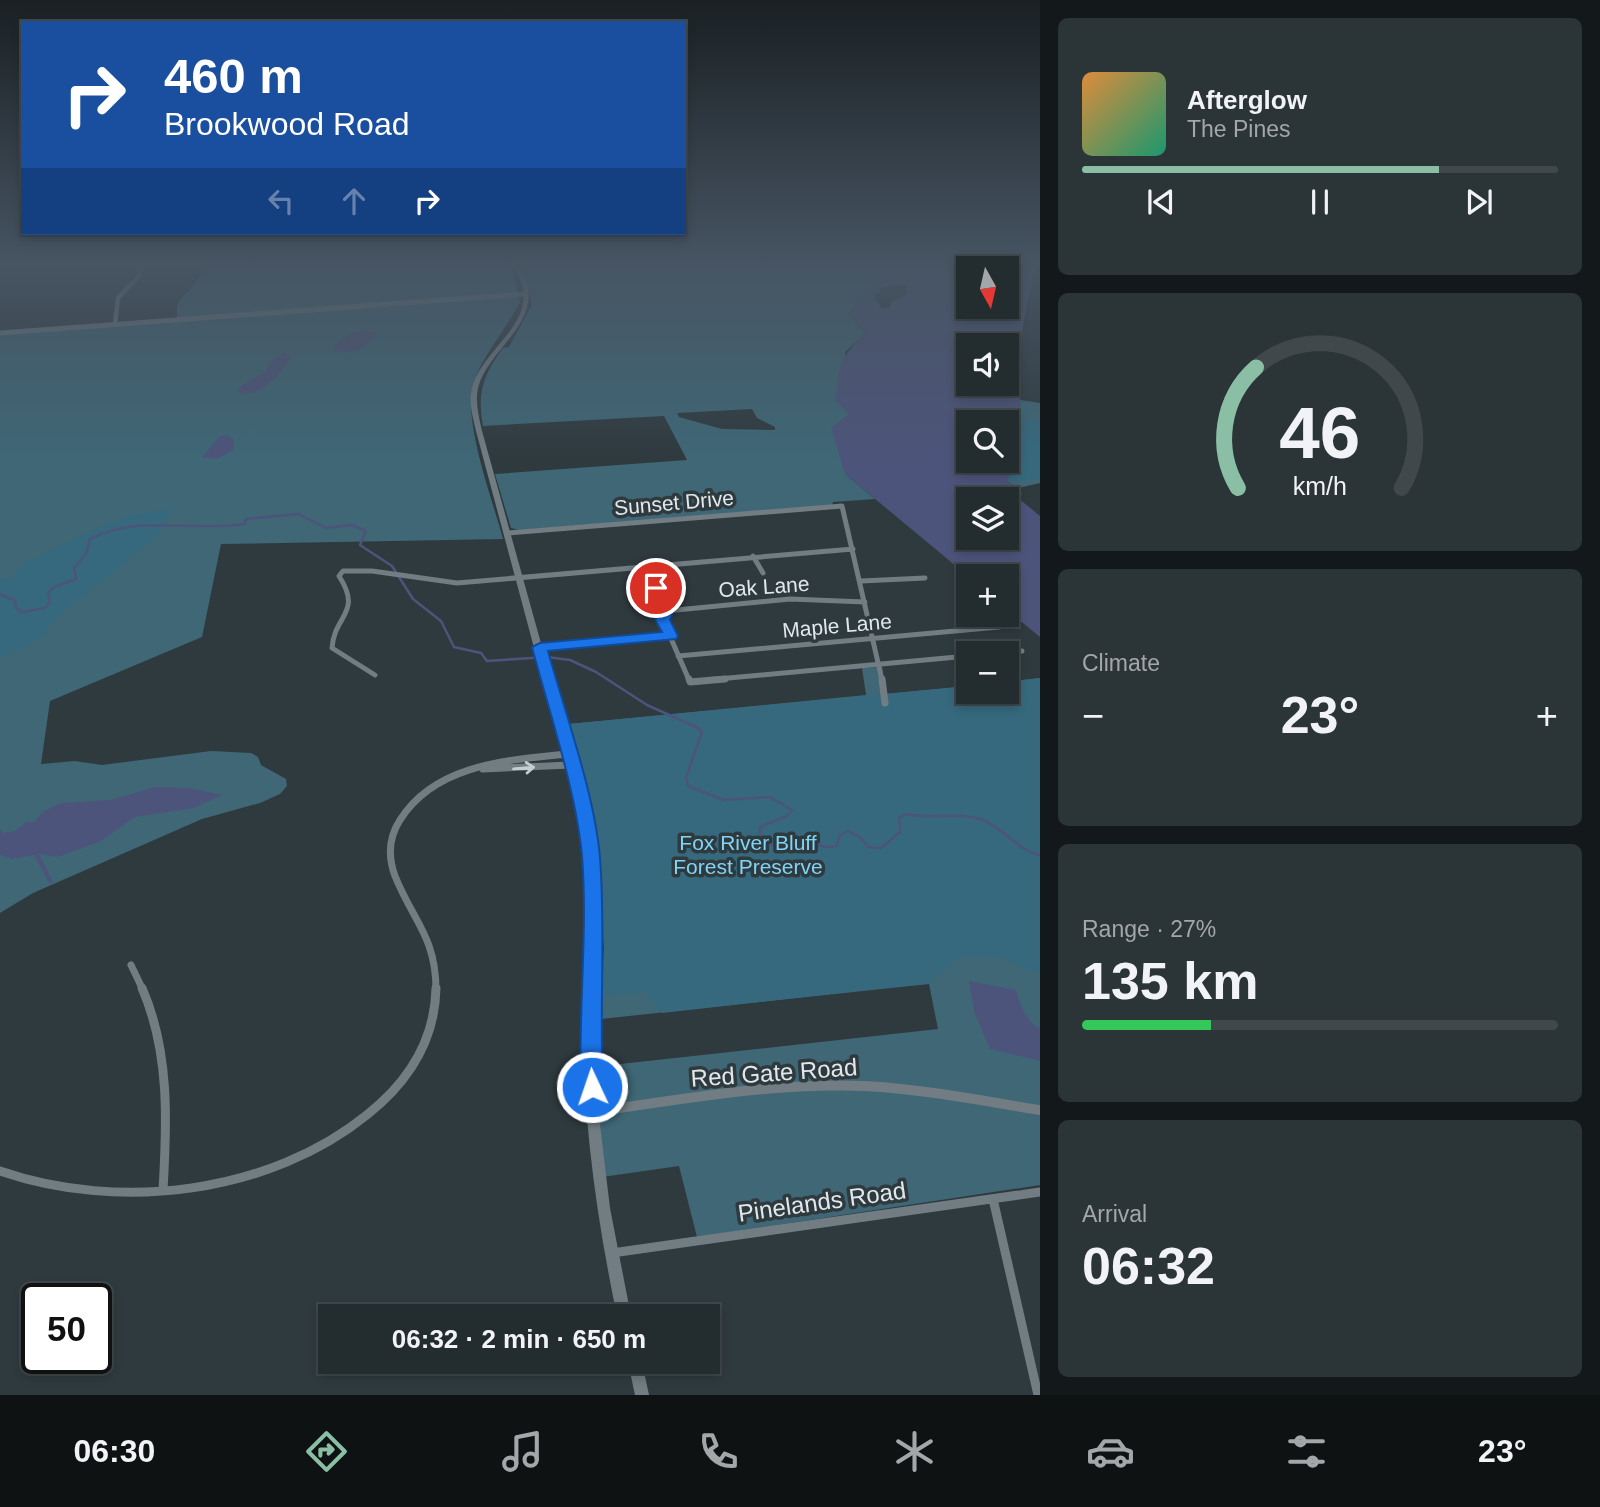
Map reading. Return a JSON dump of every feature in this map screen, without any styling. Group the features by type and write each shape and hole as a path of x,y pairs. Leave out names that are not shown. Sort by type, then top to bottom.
{"main road":[{"path":"512,329 482,371 474,390 479,430 545,667 584,817 591,855 594,937 589,1024 594,1112 610,1254 621,1304"},
{"name":"Red Gate Road","path":"594,1112 820,1086 866,1086 1040,1110"},
{"path":"638,1374 642,1395"}],"street":[{"path":"0,333 50,329"},
{"name":"Sunset Drive","path":"508,533 842,506 853,549"},
{"path":"375,675 332,648 333,632 344,620 350,602 350,593 339,576 343,571 372,571 457,583 853,549 880,664 885,703"},
{"path":"753,556 763,573"},
{"path":"646,566 666,611 663,620 690,682 956,657"},
{"path":"861,581 925,578"},
{"name":"Oak Lane","path":"666,611 780,599 836,598 865,602"},
{"name":"Maple Lane","path":"678,656 999,627"},
{"path":"540,650 671,636"},
{"path":"0,1171 45,1185 81,1189 163,1190 250,1179 310,1155 360,1122 412,1070 433,1021 436,977 430,943 392,870 390,857 394,831 422,794 439,783 478,769 568,760"},
{"path":"131,965 146,991 162,1049 168,1116 163,1190"},
{"name":"Pinelands Road","path":"610,1254 1040,1192"},
{"path":"993,1199 1038,1395"}],"green space":[{"path":"75,329 504,329 478,372 471,397 475,437 503,539 221,544 202,637 50,701 41,764 75,761 102,765 211,751 251,753 258,757 261,765 286,779 287,786 280,794 260,803 202,819 33,893 0,913 0,335"},
{"path":"519,329 861,329 865,334 845,352 849,414 845,474 875,499 833,502 832,505 519,530 511,528 495,474 687,460 664,416 483,426 483,385 503,348 509,347","holes":["752,409 757,418 775,427 775,430 722,429 679,417 677,413"]},
{"path":"1020,400 1040,403 1040,483 1019,488 1006,481 1009,473 1019,473"},
{"path":"1040,421 1040,479 1006,481 1008,477 1019,474 1017,473 1019,473 1019,423"},
{"path":"171,509 157,536 55,619 43,637 0,659 0,579 11,577 24,564 75,538 129,516"},
{"name":"Fox River Bluff Forest Preserve","path":"882,667 886,694 956,687 956,704 1019,704 1019,680 1040,678 1040,1185 697,1237 679,1166 602,1177 593,1067 938,1029 929,984 601,1019 604,948 600,865 569,724 866,695 862,668"},
{"name":"Fox River Bluff Forest Preserve","path":"1040,678 1040,974 999,957 960,957 929,983 662,1013 645,992 602,996 604,948 600,865 569,724 956,687 956,704 1019,704 1019,680"}],"shaded area":[{"path":"861,329 1022,329 1019,346 1019,333 956,333 956,396 1019,396 1019,385 1020,400 1019,410 956,410 956,473 1009,473 1006,481 1016,487 956,487 956,550 1019,550 1019,499 1040,516 1040,637 1019,620 1019,564 956,566 845,474 831,428 849,414 836,401 842,363 865,334"},
{"path":"368,330 377,334 368,344 356,350 343,352 331,348 351,333"},
{"path":"284,352 291,357 269,383 254,392 238,392 239,387 265,372 271,361"},
{"path":"228,435 234,440 233,451 216,459 202,457 219,437"},
{"path":"155,787 189,788 222,795 194,808 135,817 101,841 58,857 39,854 53,882 49,883 34,855 12,859 0,855 0,829 3,833 15,831 26,822 34,822 44,811 61,803 111,800"},
{"path":"969,981 1016,990 1027,1017 1040,1028 1040,1061 990,1049 974,1011"}],"waterway":[{"path":"0,594 15,601 16,608 22,612 45,608 50,602 48,593 54,587 76,579 74,568 86,554 90,539 127,527 224,526 244,524 246,519 298,514 326,528 352,525 366,531 360,545 392,566 413,599 441,621 454,647 481,653 487,661 547,657 570,660 596,672 647,705 698,728 702,732 686,777 688,786 724,800 770,797 792,810 787,816 760,827 760,841 779,847 800,838 825,847 837,846 840,835 848,831 860,837 868,847 881,848 900,832 899,818 905,814 964,816 983,820 1025,849 1040,855"}],"route":[{"path":"592,1087 589,1024 594,937 591,855 584,817 540,647 671,636 663,620 666,611 656,588"}]}
